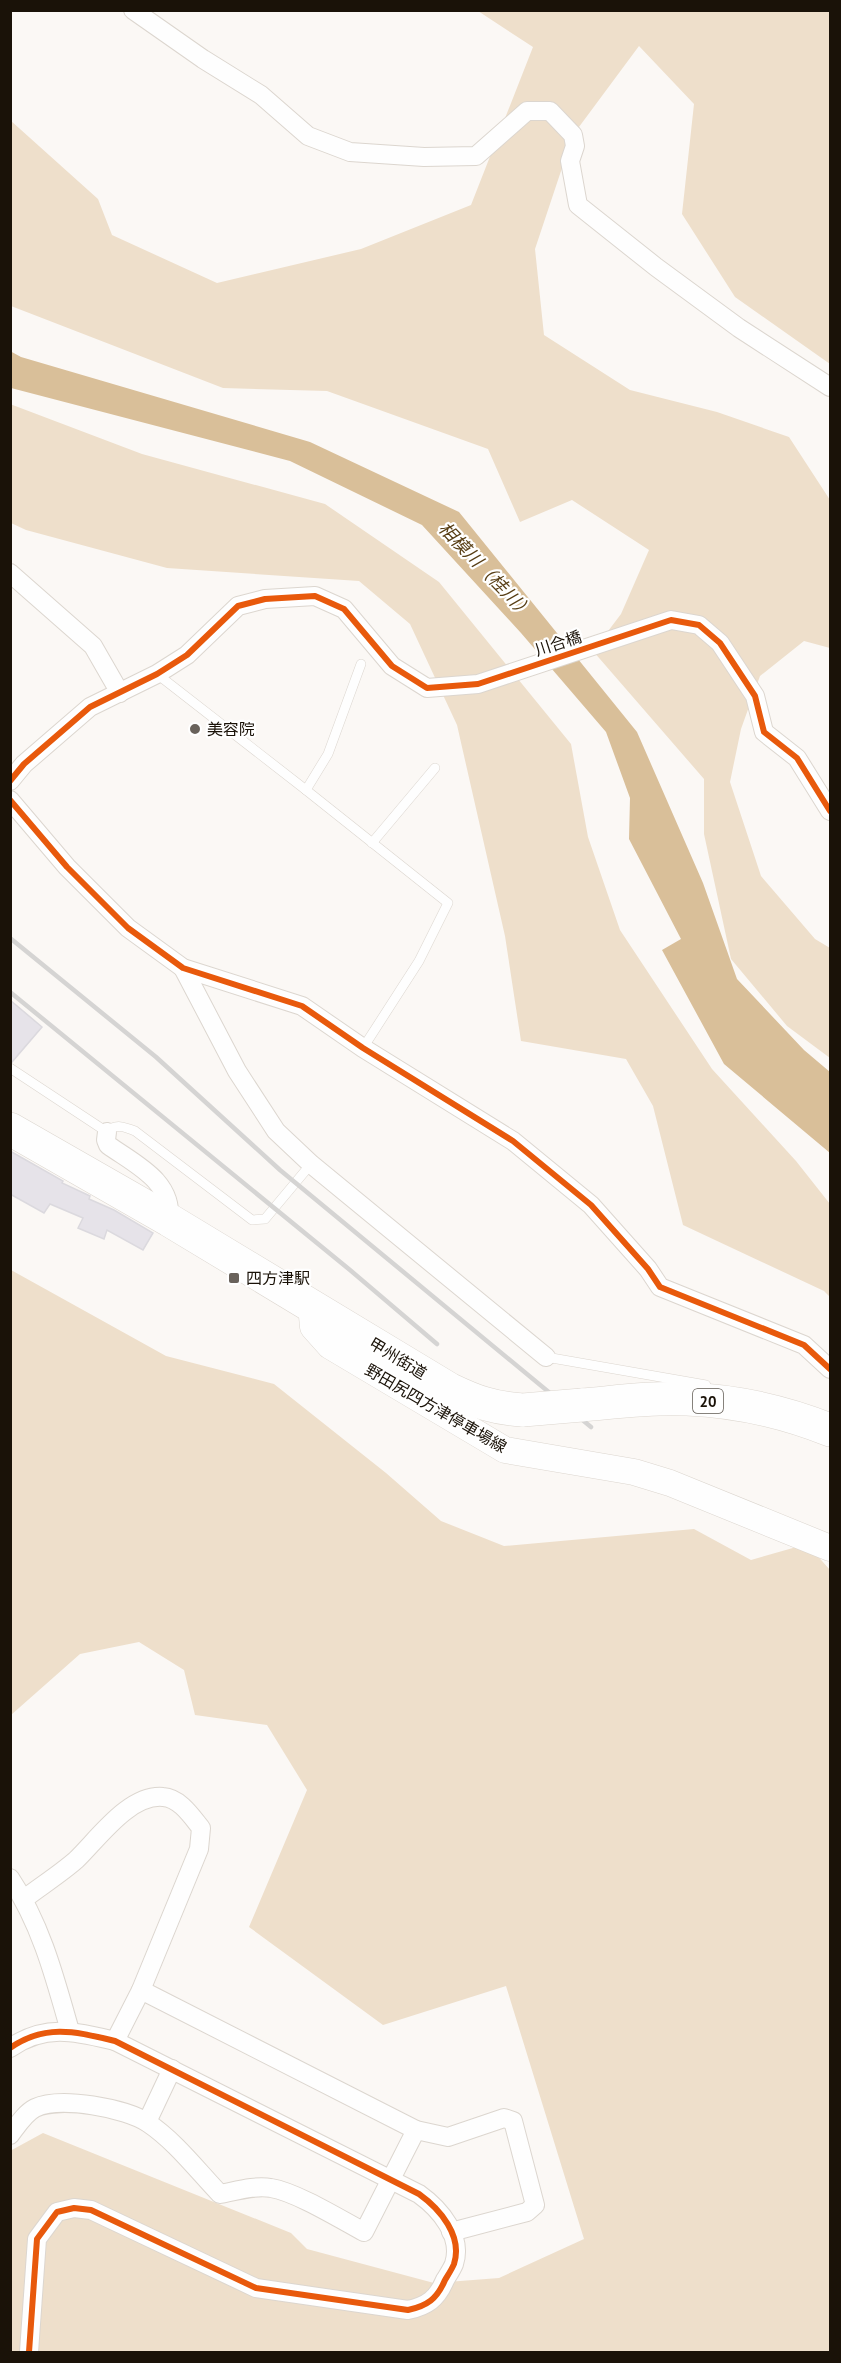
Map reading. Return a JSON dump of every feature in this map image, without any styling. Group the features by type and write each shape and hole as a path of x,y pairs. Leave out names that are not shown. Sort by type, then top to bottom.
{"highway":[{"name":"甲州街道","path":"10,1129 170,1220 481,1405 523,1410 731,1395 831,1430"}],"main road":[{"name":"野田尻四方津停車場線","path":"311,1305 313,1327 330,1346 505,1450 634,1472 670,1483 831,1548"}],"street":[{"path":"133,10 202,59 261,95 308,135 350,152 424,157 476,156 527,111 550,111 573,135 575,146 570,161 578,205 730,321 831,387"},
{"path":"10,573 93,646 120,693"},
{"name":"川合橋","path":"10,780 24,764 90,707 157,674 187,655 238,606 265,599 315,596 344,609 392,666 427,688 478,684 671,620 699,625 720,643 755,696 764,732 797,758 831,811"},
{"path":"10,800 67,867 128,928 183,968 302,1006 363,1048 513,1141 591,1205 648,1269 660,1287 804,1345 831,1370"},
{"path":"183,968 237,1071 276,1131 311,1164 546,1357"},
{"path":"107,1132 108,1145 157,1180 168,1197 171,1209 170,1220"},
{"path":"24,1899 75,1861 118,1816 141,1801 164,1796 184,1807 201,1828 199,1850 141,1990 115,2041"},
{"path":"10,1878 24,1899 50,1960 70,2031"},
{"path":"141,1990 416,2130 448,2137 504,2118 513,2121 535,2205 527,2212 451,2232"},
{"path":"10,2048 22,2040 47,2033 70,2031 115,2041 419,2194 435,2205 446,2218 456,2248 454,2263 441,2290 425,2307 408,2310 256,2288 91,2210 74,2208 57,2212 37,2239 28,2352"},
{"path":"147,2122 172,2069"},
{"path":"10,2135 35,2108 59,2104 89,2104 122,2112 147,2122 176,2146 220,2194 270,2187 288,2193 364,2232 416,2130"}],"lane":[{"path":"306,790 328,754 361,664"},
{"path":"157,674 448,903 419,961 363,1048"},
{"path":"372,843 435,768"},
{"path":"10,1068 107,1132 111,1128 122,1126 135,1131 252,1220 265,1219 311,1164"},
{"path":"546,1357 731,1395"}],"shaded area":[{"path":"478,11 830,11 830,364 735,297 682,214 694,104 639,46 573,135 535,249 544,335 630,390 717,412 789,437 830,500 830,648 804,641 760,676 741,729 730,782 761,876 815,939 830,948 830,1058 787,1026 731,959 704,834 704,779 593,651 621,614 649,550 572,500 520,522 488,449 327,391 223,388 11,306 10,120 98,199 112,235 217,283 361,249 471,205 533,47"},
{"path":"10,404 142,454 325,504 439,582 571,744 588,837 620,930 712,1069 796,1161 830,1204 830,1297 824,1291 683,1225 653,1106 626,1059 521,1041 505,936 457,725 410,624 359,581 167,568 26,530 11,523"},
{"path":"11,1270 166,1356 274,1384 386,1473 441,1521 504,1546 694,1529 751,1560 807,1544 830,1570 830,2352 11,2352 10,2151 43,2133 291,2233 307,2249 434,2283 499,2278 584,2239 506,1986 383,2025 249,1927 307,1790 267,1725 195,1715 184,1670 139,1642 80,1654 11,1715"}],"water":[{"name":"相模川（桂川）","path":"10,351 21,357 310,442 459,512 637,732 703,883 737,979 804,1050 830,1072 830,1153 724,1064 662,950 681,939 629,839 630,798 606,732 521,633 422,525 290,461 11,388"}],"building":[{"path":"10,1000 42,1027 12,1062 10,1061"},
{"path":"10,1151 63,1181 62,1183 90,1196 89,1199 114,1210 153,1233 143,1250 107,1230 104,1239 78,1228 83,1218 50,1204 44,1213 10,1194"}],"railway":[{"path":"10,938 156,1057 280,1170 591,1427"},
{"path":"10,992 437,1344"}],"cycle path":[{"path":"10,781 24,764 90,707 157,674 187,655 238,606 265,599 315,596 344,609 392,666 427,688 478,684 671,620 699,625 720,643 755,696 764,732 797,758 830,811"},
{"path":"10,800 67,867 128,928 183,968 302,1006 363,1048 513,1141 591,1205 648,1269 660,1287 804,1345 830,1369"},
{"path":"10,2048 23,2040 49,2032 75,2033 115,2041 419,2194 435,2207 448,2224 455,2243 456,2254 453,2266 435,2297 426,2304 408,2310 256,2288 91,2210 74,2208 57,2212 37,2239 29,2352"}],"place":[{"name":"美容院","path":"195,729"},
{"name":"四方津駅","path":"234,1278"}]}
